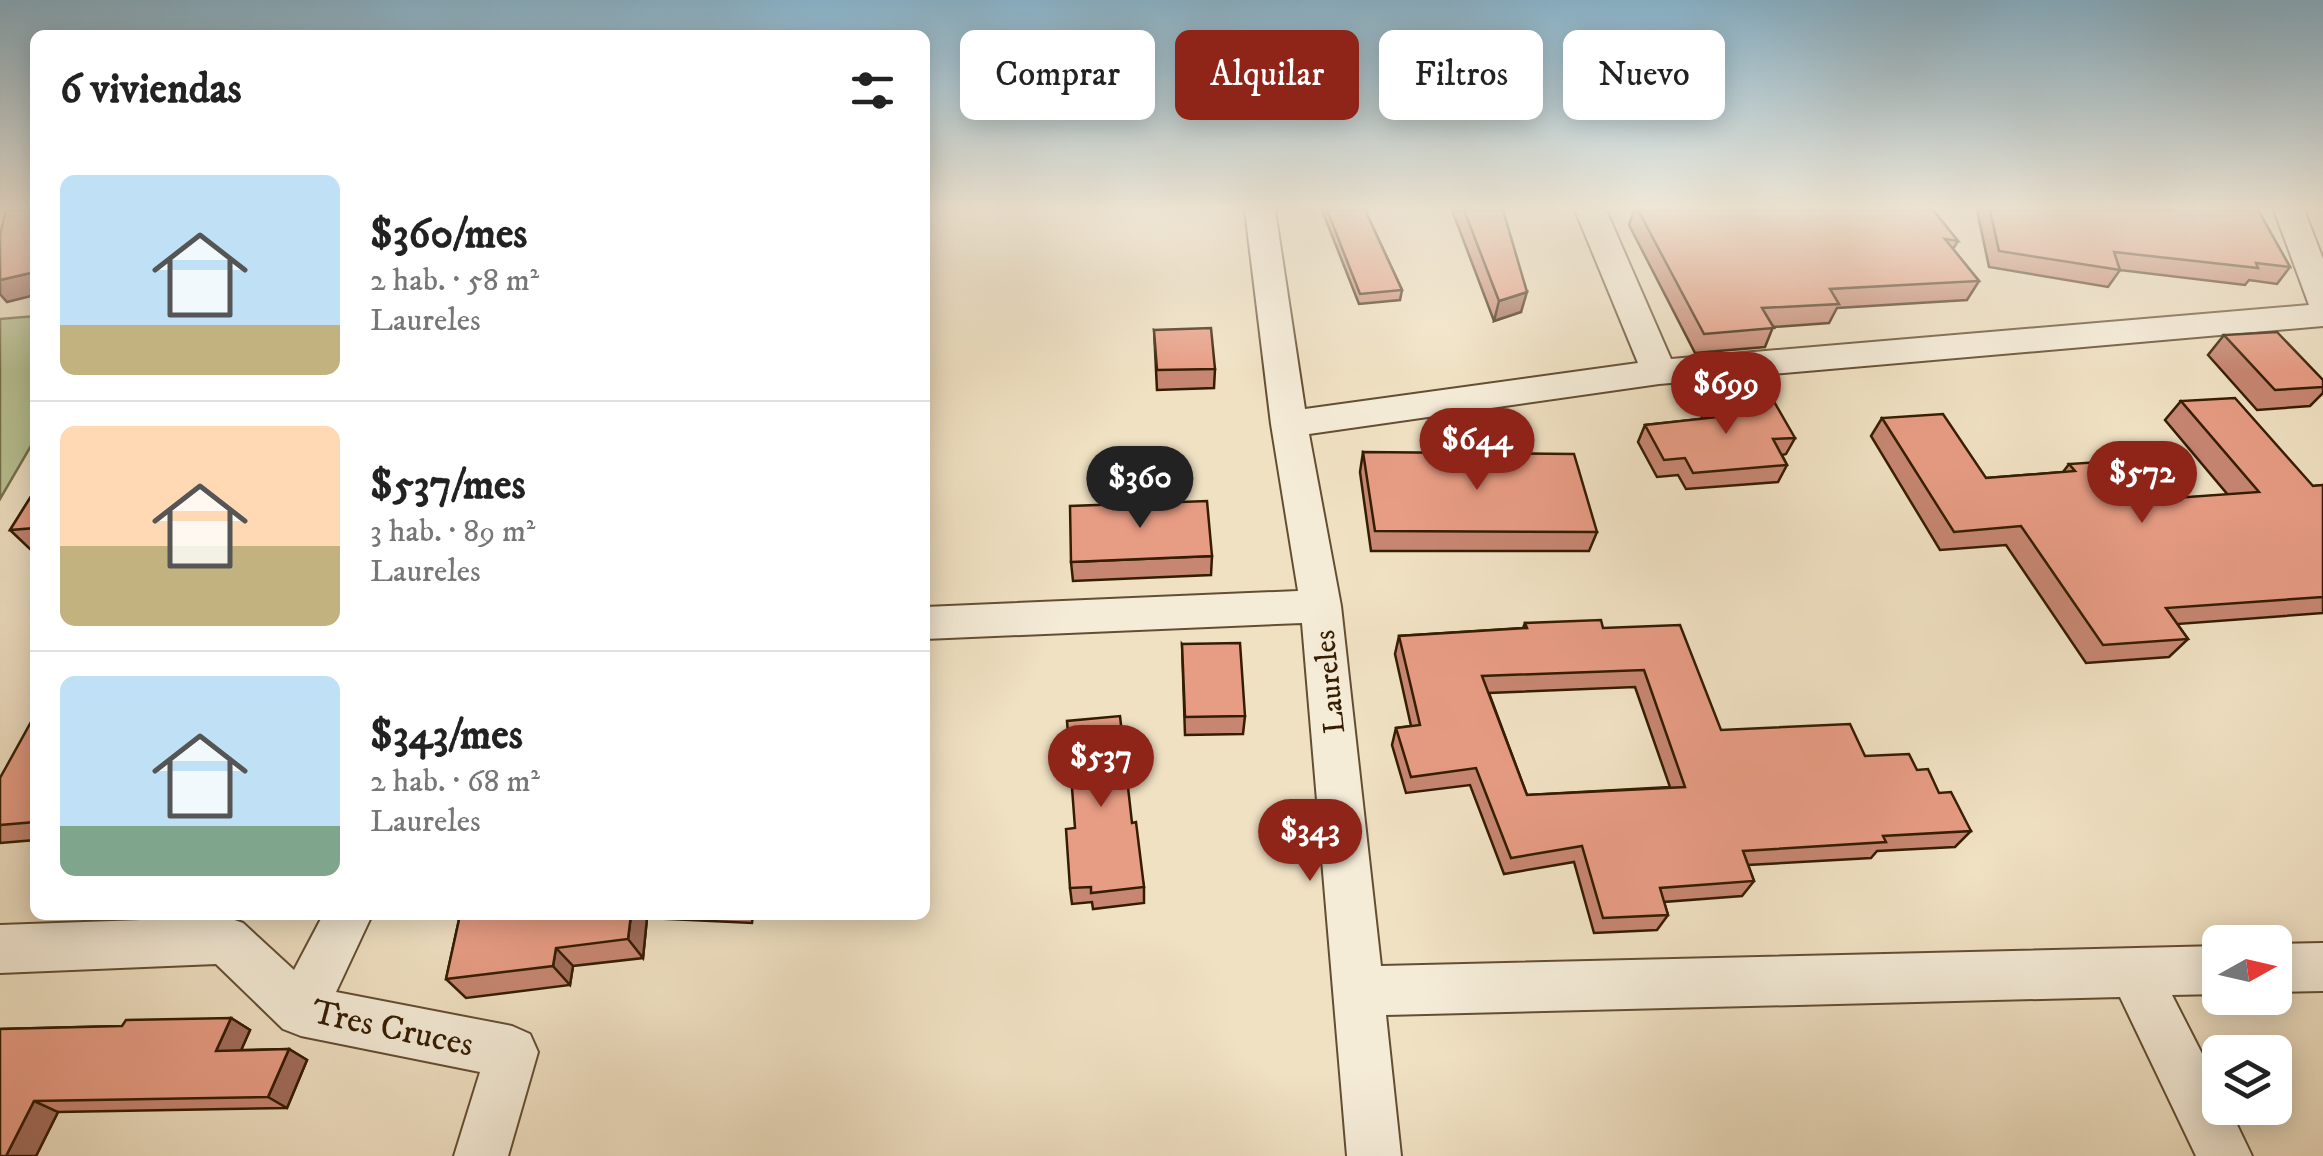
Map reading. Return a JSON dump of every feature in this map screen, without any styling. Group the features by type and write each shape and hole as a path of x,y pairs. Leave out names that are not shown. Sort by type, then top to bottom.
{"street":[{"name":"Laureles","path":"1267,264 1289,424 1321,606 1374,1156"},
{"path":"1613,264 1659,372"},
{"path":"2309,264 2323,302"},
{"path":"1289,424 1659,372 2323,315"},
{"path":"930,622 1321,606"},
{"path":"301,1010 346,920"},
{"name":"Tres Cruces","path":"0,949 226,940 301,1010 512,1052 481,1156"},
{"path":"2292,968 2323,967"},
{"path":"1360,991 2202,970"},
{"path":"2134,972 2224,1156"}],"green space":[{"path":"30,316 30,448 0,499 0,319"}],"building":[{"path":"0,264 30,264 30,273 0,280"},
{"path":"1348,264 1390,264 1402,290 1360,294"},
{"path":"1485,264 1519,264 1527,292 1499,301"},
{"path":"1667,264 1965,264 1979,281 1830,289 1839,304 1762,308 1774,328 1704,334"},
{"path":"2081,264 2118,264 2120,270"},
{"path":"2222,264 2256,264 2258,268"},
{"path":"1211,328 1215,369 1157,370 1154,330"},
{"path":"2277,332 2323,380 2323,387 2275,390 2224,335"},
{"path":"1772,398 1795,438 1773,439 1787,465 1693,473 1685,458 1664,460 1645,425 1717,417 1709,403"},
{"path":"2235,398 2313,486 2323,485 2323,597 2166,608 2188,639 2103,645 2021,526 1954,532 1882,418 1943,414 1986,478 2075,471 2069,464 2116,461 2146,500 2259,492 2181,401"},
{"path":"1363,452 1574,454 1597,532 1375,531"},
{"path":"30,498 30,528 10,530"},
{"path":"1207,501 1212,556 1071,562 1070,506"},
{"path":"1601,620 1603,628 1680,625 1721,730 1850,724 1865,756 1909,754 1917,770 1928,769 1939,793 1951,792 1971,831 1883,836 1886,842 1743,851 1754,881 1660,888 1668,915 1603,918 1582,846 1511,858 1476,768 1411,777 1396,728 1420,725 1399,636 1527,628 1525,623","holes":["1644,670 1685,787 1527,795 1482,676"]},
{"path":"1240,643 1245,716 1185,717 1182,644"},
{"path":"1120,716 1144,887 1091,893 1091,887 1070,888 1066,829 1075,828 1067,721"},
{"path":"30,724 30,822 0,825 0,778"},
{"path":"459,920 630,920 628,939 556,948 553,966 446,979"},
{"path":"231,1018 216,1051 289,1049 268,1097 34,1101 6,1156 0,1156 0,1029"}]}
